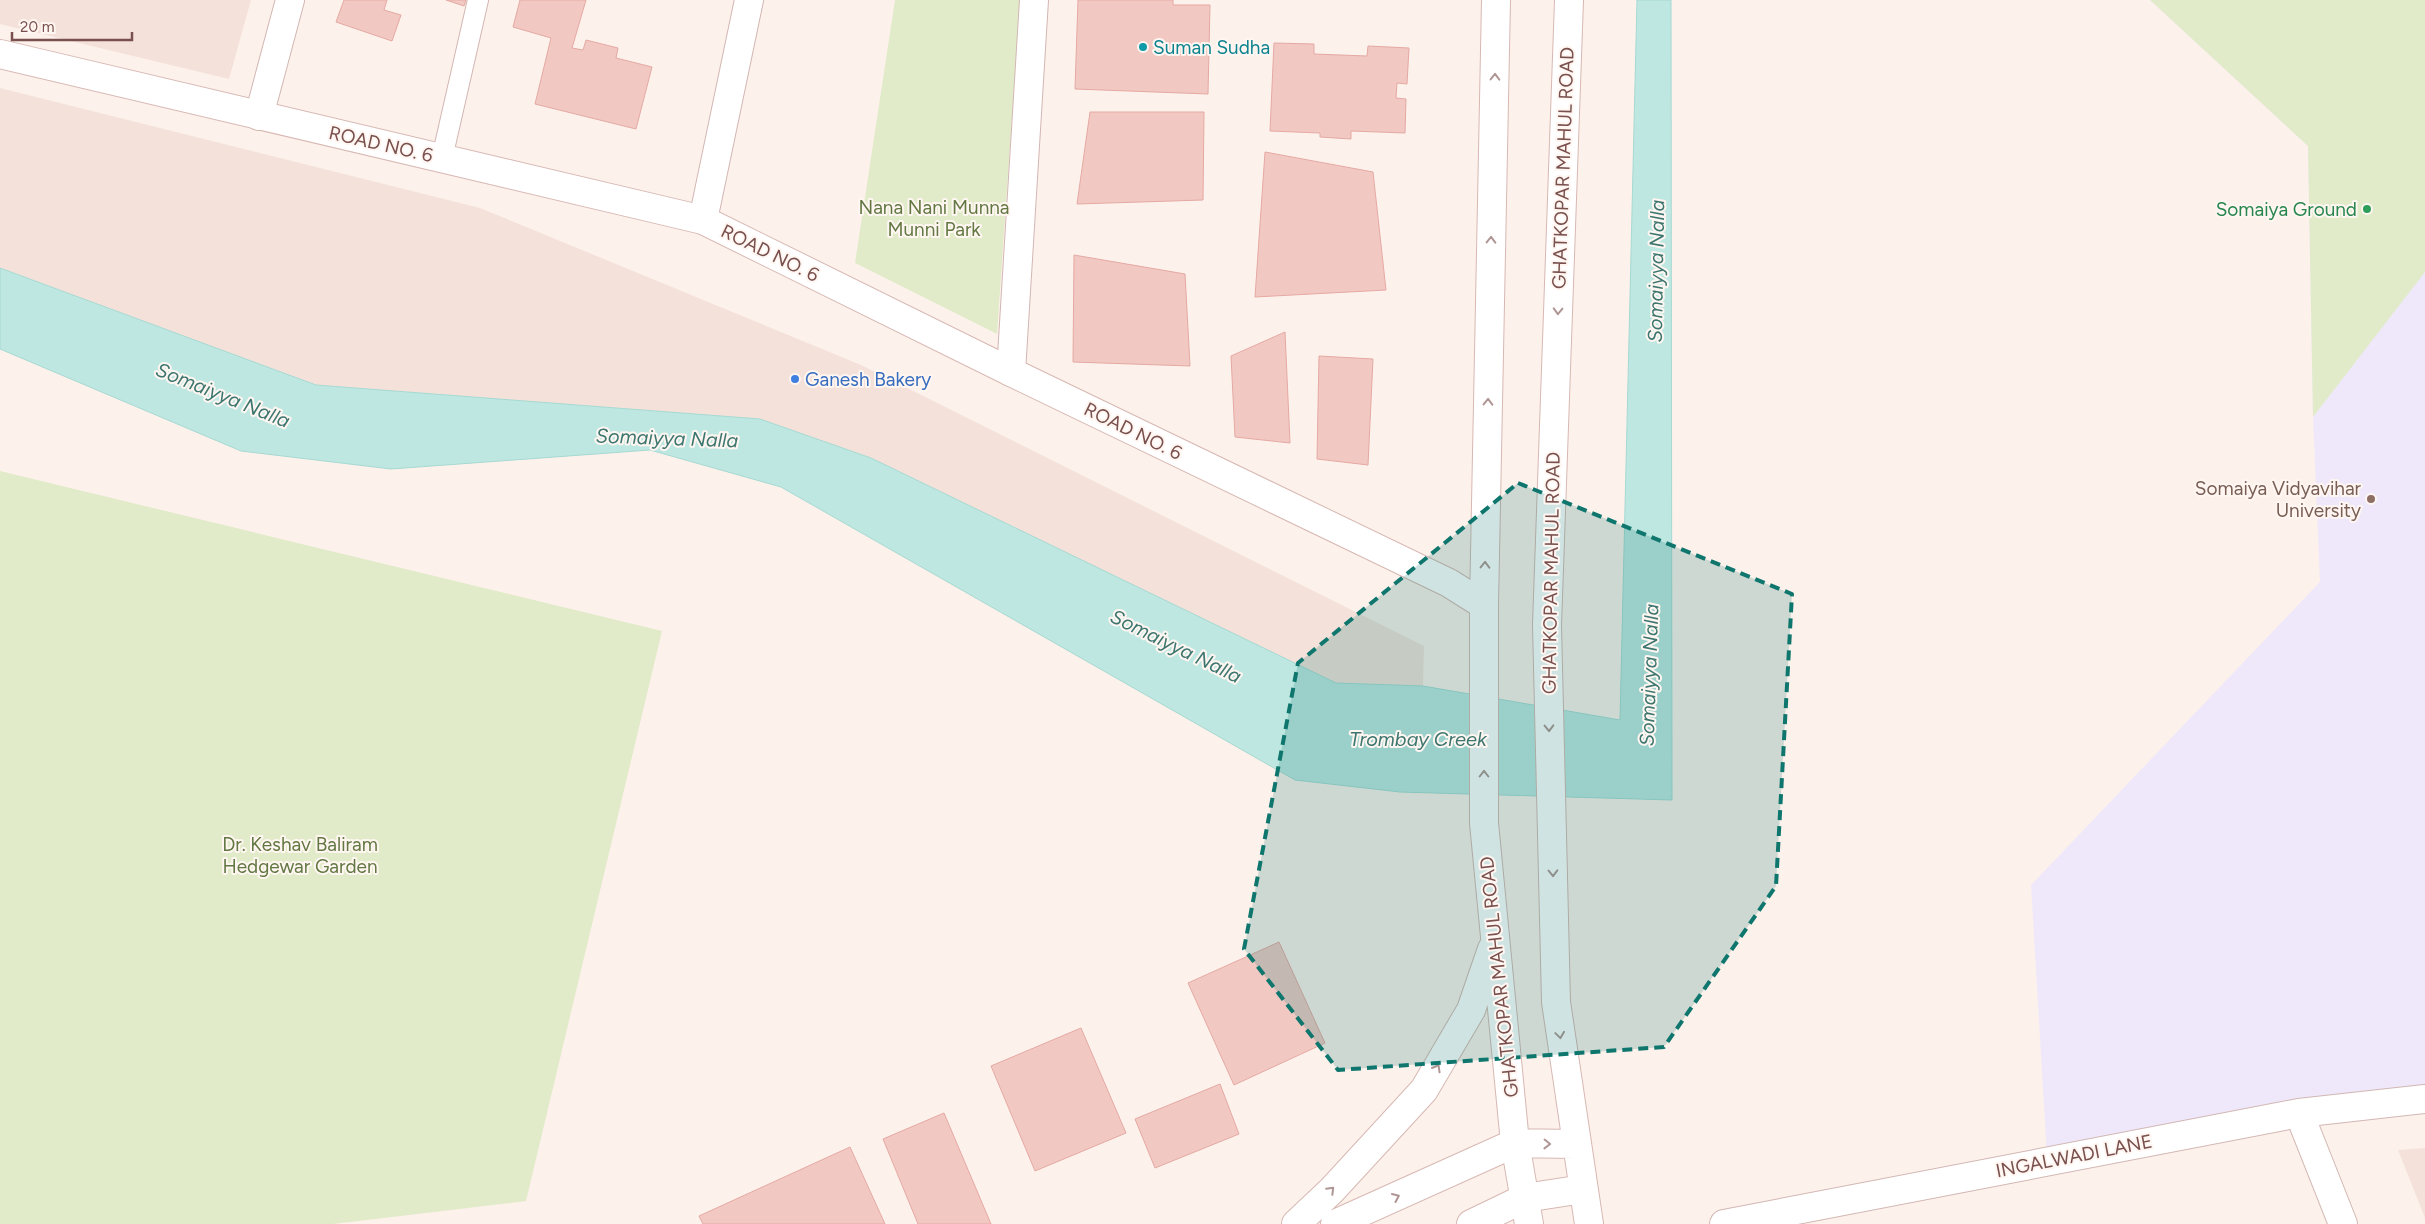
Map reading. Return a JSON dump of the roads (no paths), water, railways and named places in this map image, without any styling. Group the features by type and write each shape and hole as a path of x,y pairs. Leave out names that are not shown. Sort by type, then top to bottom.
{"street":[{"path":"259,116 290,0"},
{"path":"703,220 749,0"},
{"path":"1011,372 1034,0"},
{"name":"GHATKOPAR MAHUL ROAD","path":"1496,0 1484,605 1484,823 1515,1143 1527,1211"},
{"name":"GHATKOPAR MAHUL ROAD","path":"1569,0 1547,625 1556,1002 1589,1224"},
{"name":"ROAD NO. 6","path":"0,54 703,220 1011,372 1449,582 1484,605"},
{"path":"1296,1224 1332,1190 1424,1090 1471,1010 1495,941"},
{"name":"INGALWADI LANE","path":"1724,1224 2299,1113 2425,1099"},
{"path":"2299,1113 2343,1224"},
{"path":"1335,1224 1515,1143 1576,1144"},
{"path":"1471,1224 1527,1211 1584,1189"}],"lane":[{"path":"442,158 478,0"}],"water":[{"name":"Trombay Creek","path":"1637,0 1671,0 1672,800 1400,792 1295,780 781,487 650,450 391,469 241,451 0,349 0,268 316,385 760,419 871,458 1336,683 1423,686 1620,720"}],"place":[{"name":"Suman Sudha","path":"1143,47"},
{"name":"Somaiya Ground","path":"2367,209"},
{"name":"Ganesh Bakery","path":"795,379"},
{"name":"Somaiya Vidyavihar University","path":"2371,499"}],"park label":[{"name":"Nana Nani Munna Munni Park","path":"934,218"},
{"name":"Dr. Keshav Baliram Hedgewar Garden","path":"300,855"}],"water label":[{"name":"Somaiyya Nalla","path":"1656,271"},
{"name":"Somaiyya Nalla","path":"223,395"},
{"name":"Somaiyya Nalla","path":"667,438"},
{"name":"Somaiyya Nalla","path":"1176,646"},
{"name":"Somaiyya Nalla","path":"1649,675"}]}
